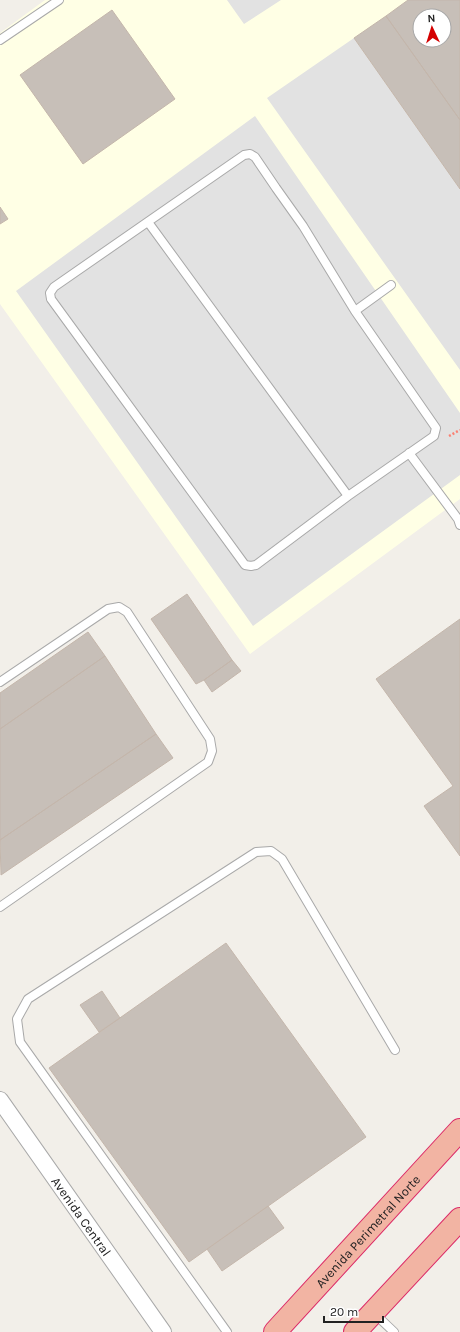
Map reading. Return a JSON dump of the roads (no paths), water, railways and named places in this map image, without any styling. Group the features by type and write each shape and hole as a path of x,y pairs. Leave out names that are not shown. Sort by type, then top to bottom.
{"highway":[{"name":"Avenida Perimetral Norte","path":"275,1332 460,1130"},
{"path":"355,1332 460,1218"}],"street":[{"name":"Avenida Central","path":"0,1100 163,1332"}],"lane":[{"path":"0,40 59,0"},
{"path":"250,154 256,157 303,226 355,311 436,428 434,436 348,496 256,565 251,566 245,565 150,437 51,299 50,293 54,287 244,155 250,154"},
{"path":"148,222 348,496"},
{"path":"355,311 392,285"},
{"path":"409,453 458,519 460,525"},
{"path":"0,682 108,609 119,607 127,612 210,739 212,751 208,762 0,907"},
{"path":"226,1332 20,1042 17,1019 28,999 256,852 271,851 282,859 395,1050"},
{"path":"374,1312 394,1332"}]}
